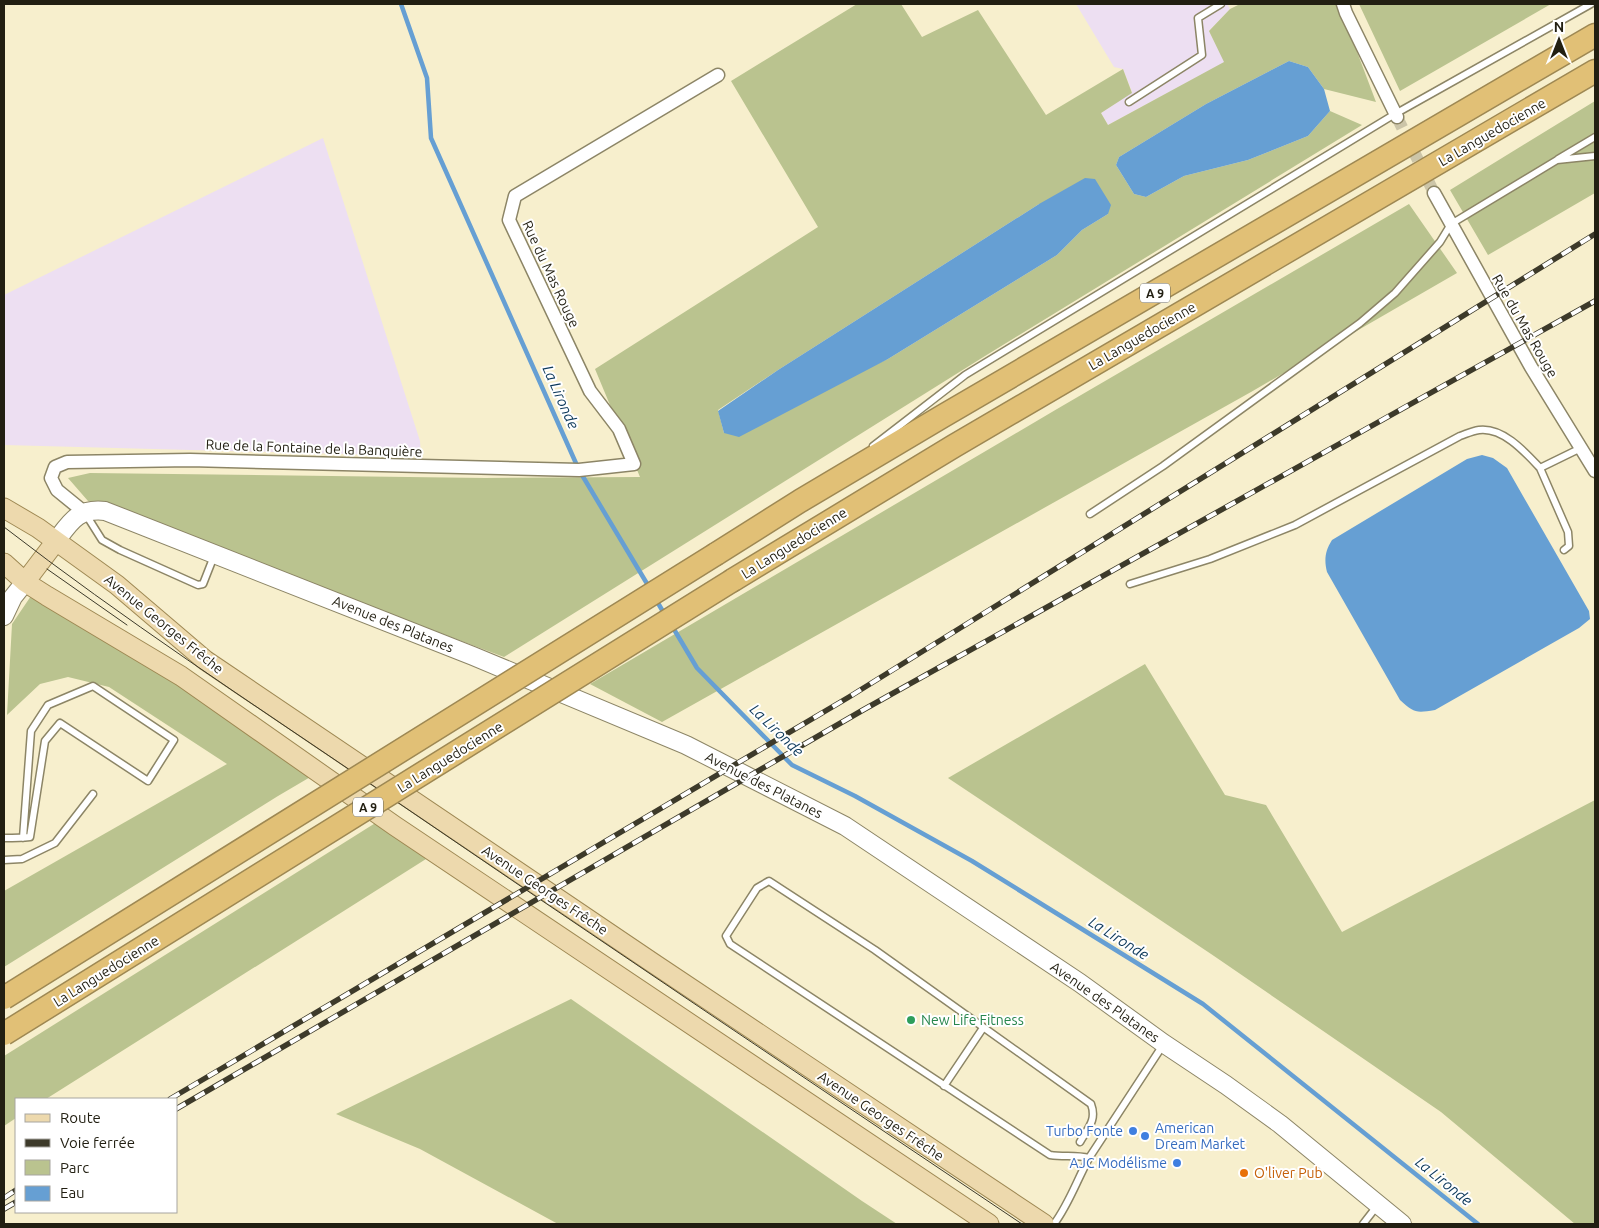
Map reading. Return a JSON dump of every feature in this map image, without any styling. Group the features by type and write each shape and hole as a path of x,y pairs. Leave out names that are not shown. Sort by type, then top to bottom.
{"highway":[{"name":"A 9","path":"4,998 800,501 1595,35"},
{"name":"La Languedocienne","path":"4,1034 733,580 963,441 1595,71"}],"main road":[{"name":"Avenue Georges Frêche","path":"4,508 56,541 117,585 205,660 653,963 1044,1224"},
{"path":"25,582 56,541"},
{"name":"Avenue Georges Frêche","path":"4,563 25,582 181,676 403,832 989,1224"}],"street":[{"path":"1343,4 1396,115"},
{"name":"Rue du Mas Rouge","path":"634,464 619,429 590,392 509,220 515,196 718,75"},
{"name":"Rue du Mas Rouge","path":"1434,193 1531,367 1595,471"},
{"name":"Rue de la Fontaine de la Banquière","path":"84,512 57,490 51,478 55,467 67,462 190,460 579,470 634,464"},
{"name":"Avenue des Platanes","path":"84,512 94,510 105,511 473,656 686,745 845,826 1080,983 1163,1044 1226,1085 1280,1124 1402,1224"},
{"path":"56,541 77,515 84,512"},
{"path":"4,616 13,597 25,582"}],"lane":[{"path":"1129,102 1202,55 1198,18 1221,4"},
{"path":"863,453 965,375 1396,115 1591,4"},
{"path":"1090,514 1163,466 1360,323 1395,293 1440,242 1451,224 1595,137"},
{"path":"1557,160 1595,156"},
{"path":"1130,584 1210,559 1295,526 1460,436 1480,430 1499,434 1520,446 1540,468 1568,532 1569,546 1564,550"},
{"path":"1540,468 1581,448"},
{"path":"800,501 855,459"},
{"path":"84,512 102,540 198,585 203,584 215,553"},
{"path":"4,838 22,838 30,837 45,741 60,722 148,781 174,740 93,686 48,705 31,732 22,838"},
{"path":"4,860 22,859 54,843 93,794"},
{"path":"1080,1142 1094,1118 1091,1104 875,950 769,881 757,888 726,936 730,944 1050,1155 1078,1155 1089,1158"},
{"path":"944,1086 983,1028"},
{"path":"1054,1224 1066,1208 1089,1158 1163,1044"},
{"path":"1364,1224 1378,1205"}],"shaded area":[{"path":"1076,4 1227,4 1230,9 1209,31 1225,62 1108,125 1101,113 1132,92 1123,69 1114,67"},
{"path":"323,138 420,441 421,456 4,445 4,295"}],"green space":[{"path":"857,4 901,4 922,37 978,10 1046,115 1123,69 1132,93 1101,113 1108,125 1224,62 1209,31 1230,9 1240,4 1339,4 1376,102 1324,89 1308,67 1289,61 1206,104 1119,157 1116,165 1134,194 1146,197 1184,176 1248,160 1308,136 1330,111 1362,125 985,356 504,657 88,501 68,478 90,473 485,478 640,477 595,369 818,227 731,81","holes":["1039,204 1108,214 1082,230 1057,255 888,359 724,433 718,410"]},
{"path":"1359,4 1551,4 1400,91"},
{"path":"1595,101 1595,193 1488,255 1450,190"},
{"path":"1409,204 1457,273 1251,392 662,722 590,684 1057,409"},
{"path":"33,593 191,690 312,776 4,967 4,891 227,764 109,687 68,677 40,684 7,715 12,624"},
{"path":"1145,664 1225,795 1266,805 1342,932 1595,800 1595,1224 1575,1224 1441,1112 1214,956 948,778"},
{"path":"377,822 426,859 48,1098 15,1098 15,1119 4,1126 4,1056"},
{"path":"571,999 897,1224 558,1224 420,1149 336,1114"}],"water":[{"path":"1289,61 1308,67 1324,89 1330,111 1308,136 1248,160 1184,176 1146,197 1134,194 1116,165 1119,157 1206,104"},
{"path":"1085,178 1095,179 1111,205 1108,214 1082,230 1057,255 888,359 739,437 724,433 718,411 778,370 1039,204"},
{"path":"1482,455 1493,458 1507,468 1589,611 1590,619 1579,628 1435,710 1416,711 1400,700 1327,572 1325,560 1328,548 1332,540 1467,459"}],"waterway":[{"name":"La Lironde","path":"401,4 427,78 431,138 579,470 649,587"},
{"name":"La Lironde","path":"655,598 665,615"},
{"name":"La Lironde","path":"672,626 697,668 792,765 855,796 972,861 1203,1004 1478,1224"}],"tunnel":[{"path":"1397,117 1434,193"}],"tram line":[{"path":"4,527 187,660 1022,1224"},
{"path":"47,569 127,625"}],"railway":[{"path":"172,1098 849,697 1595,234"},
{"path":"178,1108 863,710 1595,301"},
{"path":"4,1198 15,1191"},
{"path":"4,1209 15,1203"}],"place":[{"name":"New Life Fitness","path":"911,1020"},
{"name":"Turbo Fonte","path":"1133,1131"},
{"name":"American Dream Market","path":"1145,1136"},
{"name":"AJC Modélisme","path":"1177,1163"},
{"name":"O'liver Pub","path":"1244,1173"}]}
